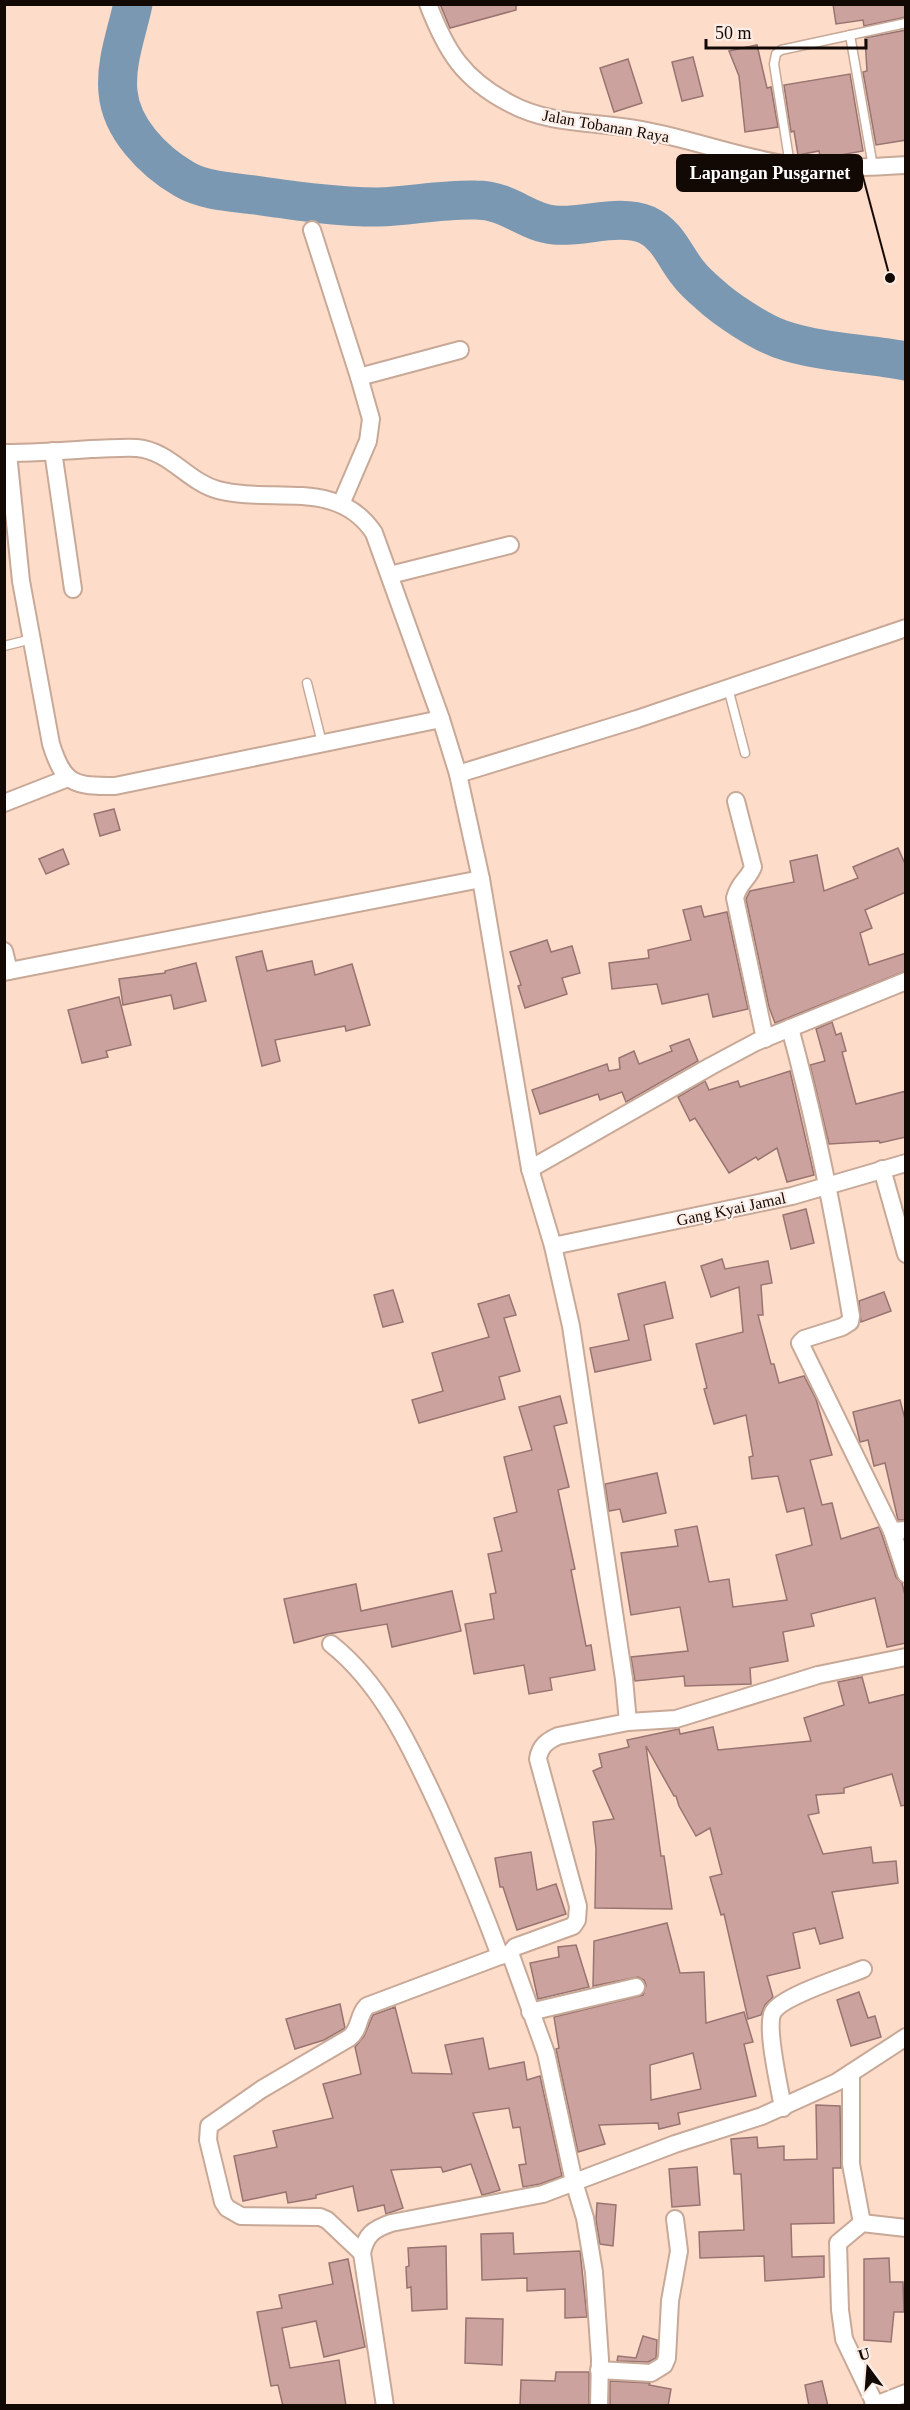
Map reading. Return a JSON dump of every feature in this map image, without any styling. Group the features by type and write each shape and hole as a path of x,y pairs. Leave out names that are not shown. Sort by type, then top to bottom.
{"street":[{"name":"Jalan Tobanan Raya","path":"428,4 441,38 466,73 508,103 551,120 643,130 740,155 790,165 873,167 906,165"},
{"path":"312,230 359,377 371,427 368,441 341,504"},
{"path":"359,377 460,350"},
{"path":"441,718 115,786 78,784 68,778 59,766 51,744 21,581 6,453 138,448 169,460 204,484 216,489 310,497 341,504 359,513 374,533 441,718 458,774 481,879 530,1169 553,1246 571,1326 624,1679 628,1722"},
{"path":"53,451 73,589"},
{"path":"390,575 510,545"},
{"path":"458,774 637,719 906,628"},
{"path":"4,803 68,778"},
{"path":"736,801 753,867 751,873 738,886 735,898 765,1039"},
{"path":"4,951 7,971 481,879"},
{"path":"530,1169 711,1066 790,1028 906,981"},
{"path":"790,1028 809,1095 828,1185 851,1316 850,1322 842,1327 804,1339 800,1343 899,1530 906,1574"},
{"name":"Gang Kyai Jamal","path":"553,1246 792,1196 906,1163"},
{"path":"882,1169 906,1254"},
{"path":"331,1644 340,1651 370,1686 407,1739 473,1882 546,2053 574,2182 585,2218 594,2272 599,2406"},
{"path":"362,2253 327,2220 320,2217 241,2216 227,2208 223,2202 208,2140 209,2126 262,2089 354,2034 358,2028 360,2016 367,2006 505,1955 515,1947 567,1930 577,1920 576,1896 538,1759 539,1751 550,1740 558,1736 628,1722 676,1719 818,1675 906,1657"},
{"path":"783,2108 770,2031 773,2013 784,2000 863,1970"},
{"path":"530,2012 636,1987"},
{"path":"385,2406 362,2253 364,2241 377,2228 391,2223 543,2194 783,2108 837,2082 906,2037"},
{"path":"851,2073 851,2164 862,2223"},
{"path":"599,2370 651,2373 664,2365 667,2358 670,2301 679,2251 675,2219"},
{"path":"906,2228 862,2223 838,2243 840,2310 844,2339 875,2405 906,2393"}],"lane":[{"path":"790,165 774,64 776,54 781,50 906,23"},
{"path":"850,35 873,167"},
{"path":"4,645 32,639"},
{"path":"307,683 322,743"},
{"path":"728,688 745,753"}],"building":[{"path":"440,4 516,4 516,10 450,28"},
{"path":"833,4 906,4 906,17 864,26 863,20 836,24"},
{"path":"906,30 906,140 876,145 863,72 867,71 865,38"},
{"path":"757,45 767,88 771,87 778,127 745,132 739,76 729,51"},
{"path":"693,57 703,96 682,101 672,62"},
{"path":"628,59 642,103 614,112 600,68"},
{"path":"850,74 863,151 829,157 820,157 819,151 798,155 794,131 791,132 784,85"},
{"path":"114,809 120,830 100,836 94,814"},
{"path":"898,848 906,866 906,892 865,910 872,928 860,933 869,965 906,953 906,971 775,1023 769,1007 746,899 750,891 794,882 790,861 817,855 824,891 858,878 853,867"},
{"path":"63,849 69,864 46,874 39,859"},
{"path":"701,906 704,917 727,912 748,1009 713,1017 708,994 662,1004 657,984 612,989 609,963 649,958 648,950 691,940 683,910"},
{"path":"547,940 551,952 572,946 580,973 562,978 567,994 525,1008 518,986 521,985 510,952"},
{"path":"262,951 267,971 312,961 315,975 352,964 370,1025 346,1031 345,1026 275,1040 280,1061 262,1066 236,957"},
{"path":"196,963 206,1001 174,1009 171,995 123,1005 119,979 165,973 165,971"},
{"path":"119,997 131,1045 106,1051 108,1057 82,1063 68,1010"},
{"path":"832,1022 836,1035 841,1033 846,1051 842,1052 856,1104 906,1091 906,1137 880,1143 879,1141 829,1144 810,1065 825,1061 816,1029"},
{"path":"689,1039 698,1061 626,1102 622,1092 600,1100 598,1094 540,1114 532,1090 607,1064 609,1071 620,1069 619,1058 634,1051 639,1064 672,1051 670,1046"},
{"path":"790,1071 814,1175 787,1182 777,1148 758,1160 756,1157 729,1173 695,1118 690,1121 678,1097 705,1081 709,1090 738,1081 740,1087"},
{"path":"806,1209 814,1243 791,1249 783,1215"},
{"path":"722,1259 725,1269 768,1261 772,1283 761,1285 763,1315 758,1315 771,1364 774,1364 779,1383 804,1376 816,1399 832,1455 810,1460 822,1505 832,1503 841,1539 879,1527 896,1577 902,1583 906,1599 906,1643 887,1647 875,1598 811,1614 814,1626 783,1632 788,1661 750,1668 751,1684 685,1686 684,1676 635,1681 631,1657 688,1651 680,1607 631,1615 621,1553 678,1546 675,1530 697,1526 709,1582 729,1579 733,1607 787,1600 776,1555 812,1545 804,1508 787,1512 778,1476 752,1479 749,1457 753,1456 746,1415 714,1424 704,1389 707,1388 696,1344 743,1332 739,1287 711,1297 701,1266"},
{"path":"665,1282 673,1318 644,1325 651,1360 595,1372 590,1348 629,1340 618,1294"},
{"path":"393,1290 403,1322 383,1327 374,1295"},
{"path":"884,1292 891,1311 861,1322 859,1301"},
{"path":"509,1295 516,1315 504,1318 520,1371 499,1377 505,1399 419,1423 412,1400 443,1391 432,1353 489,1337 478,1304"},
{"path":"560,1396 567,1423 554,1426 569,1487 558,1490 575,1569 571,1570 586,1646 591,1645 595,1670 550,1678 552,1690 529,1694 524,1665 474,1674 465,1624 494,1619 490,1594 496,1593 488,1554 502,1551 494,1518 517,1512 504,1457 532,1450 519,1407"},
{"path":"900,1400 906,1423 906,1520 898,1520 885,1463 874,1466 868,1440 860,1442 853,1412"},
{"path":"657,1473 666,1513 623,1522 620,1509 609,1511 605,1484"},
{"path":"356,1584 361,1611 452,1591 461,1631 392,1647 387,1624 328,1634 294,1643 284,1599"},
{"path":"862,1677 869,1703 906,1694 906,1805 901,1806 892,1774 844,1788 844,1793 816,1795 819,1813 808,1815 823,1854 871,1847 873,1863 896,1861 898,1883 832,1892 843,1938 820,1944 815,1928 793,1933 800,1968 767,1976 773,1997 765,2005 761,2015 748,2019 724,1914 721,1915 710,1877 722,1874 710,1828 696,1836 676,1796 646,1746 661,1856 664,1856 672,1909 595,1908 596,1849 593,1822 614,1819 593,1771 602,1767 599,1754 629,1747 627,1740 679,1729 680,1734 713,1727 718,1750 811,1741 804,1718 844,1705 838,1682"},
{"path":"531,1852 537,1890 556,1884 566,1914 517,1930 503,1887 500,1887 495,1858"},
{"path":"667,1923 680,1973 704,1972 706,2023 744,2012 753,2042 744,2044 756,2096 678,2113 680,2124 659,2129 658,2123 599,2125 605,2144 578,2152 556,2049 559,2048 554,2017 643,1995 646,1985 644,1980 638,1977 593,1986 594,1941","holes":["693,2053 701,2089 651,2100 650,2065"]},
{"path":"576,1945 589,1987 538,1999 530,1963 559,1957 558,1947"},
{"path":"859,1992 868,2018 875,2016 881,2037 851,2046 837,2000"},
{"path":"340,2004 345,2028 324,2040 295,2049 286,2019"},
{"path":"395,2007 412,2073 452,2074 445,2045 483,2038 489,2069 524,2062 527,2080 540,2076 562,2176 523,2187 519,2165 526,2164 520,2127 513,2128 509,2108 473,2113 500,2190 482,2195 471,2164 443,2172 441,2167 391,2170 403,2208 386,2214 384,2205 358,2211 353,2186 316,2195 316,2198 288,2203 286,2192 243,2201 234,2156 277,2147 273,2131 333,2118 323,2084 361,2074 355,2047 364,2036 373,2015"},
{"path":"816,2105 840,2106 841,2168 833,2168 834,2223 791,2224 792,2257 824,2256 824,2277 765,2281 764,2256 700,2258 699,2232 744,2230 741,2174 734,2174 731,2139 757,2137 758,2148 784,2146 784,2160 817,2159"},
{"path":"697,2167 700,2205 672,2207 669,2169"},
{"path":"597,2203 616,2205 613,2246 600,2244 596,2220"},
{"path":"513,2233 514,2254 580,2251 587,2317 565,2318 565,2289 527,2291 527,2278 482,2280 481,2234"},
{"path":"446,2246 447,2309 412,2311 411,2287 407,2288 408,2248"},
{"path":"889,2258 890,2282 903,2282 904,2312 894,2312 891,2342 864,2340 864,2259"},
{"path":"348,2259 365,2347 324,2357 316,2321 282,2328 290,2368 339,2360 346,2406 283,2406 278,2385 271,2386 257,2312 282,2308 279,2295 333,2284 329,2263"},
{"path":"466,2318 503,2319 502,2365 465,2363"},
{"path":"643,2336 657,2340 656,2358 648,2362 617,2361 618,2356 636,2358"},
{"path":"556,2372 589,2372 589,2406 520,2406 521,2380 555,2381"},
{"path":"610,2381 650,2383 649,2385 671,2389 668,2406 610,2406"},
{"path":"822,2381 828,2406 809,2406 805,2385"}],"waterway":[{"path":"133,4 118,70 120,105 132,131 150,153 172,172 192,183 228,192 347,206 378,207 451,201 488,201 554,225 624,220 636,222 647,225 660,234 690,276 716,300 743,320 763,331 795,344 906,361"}],"place":[{"name":"Lapangan Pusgarnet","path":"890,278"}]}
